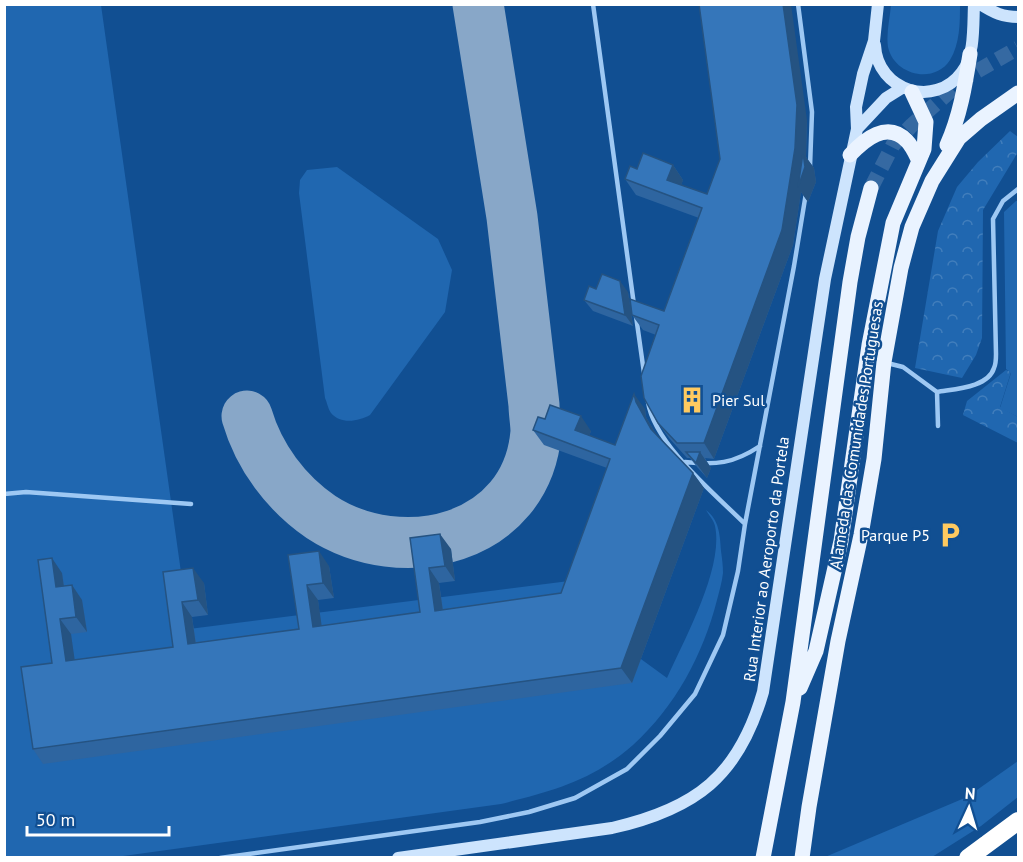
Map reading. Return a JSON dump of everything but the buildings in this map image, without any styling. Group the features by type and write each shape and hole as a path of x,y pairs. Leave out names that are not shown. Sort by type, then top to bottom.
{"highway":[{"path":"968,858 1018,821"}],"main road":[{"path":"932,181 955,127 970,54"},
{"path":"793,702 816,651 841,541 869,345 893,223 925,141 926,122 907,90"},
{"name":"Alameda das Comunidades Portuguesas","path":"802,858 838,641 861,535 874,459 884,362 912,227 932,181 959,138 994,109 1018,93"},
{"path":"850,155 864,140 875,134 886,132 898,135 907,141 919,161"},
{"name":"Alameda das Comunidades Portuguesas","path":"763,858 793,702 850,282 858,237 871,188"}],"street":[{"name":"Rua Interior ao Aeroporto da Portela","path":"398,858 612,828 644,821 672,810 697,796 733,761 753,723 763,692 825,279 856,129 856,106 874,41 878,4"},
{"path":"856,129 886,98 907,90 931,92 954,82 967,65 970,54 974,4"},
{"path":"980,4 996,14 1018,17"},
{"path":"874,41 875,54 883,72 889,79 907,90"}],"lane":[{"path":"593,4 645,381"},
{"path":"798,4 812,112 809,173"},
{"path":"220,858 480,822 529,812 575,798 627,769 660,736 695,694 723,635 738,571 793,274 807,184"},
{"path":"884,362 903,367 937,392 970,386 983,381 994,370 996,354 993,219 1003,201 1018,189"},
{"path":"937,392 938,426"},
{"path":"647,393 650,415 665,441 745,524"},
{"path":"685,462 710,465 741,458 760,446"},
{"path":"4,494 26,492 191,504"}],"green space":[{"path":"5,5 101,5 189,629 569,581 575,611 667,678 701,604 714,562 715,526 706,510 714,518 718,528 723,570 711,620 686,679 662,714 633,745 587,776 554,789 501,804 116,857 5,858"},
{"path":"891,5 960,5 956,47 943,68 925,74 915,73 906,70 892,57 888,47"},
{"path":"1010,131 1018,137 1018,152 983,210 982,338 976,355 962,378 915,368 938,231 957,187 978,162"},
{"path":"337,167 438,239 452,270 445,312 370,415 350,421 335,417 325,398 299,193 300,180 307,170"},
{"path":"1018,201 1018,417 1000,408 1011,373 1006,369 1004,212"},
{"path":"1006,370 1011,372 1000,407 1018,417 1018,443 963,415 967,401"},
{"path":"1018,761 1018,797 981,826 932,857 825,857 967,797"}],"taxiway":[{"path":"247,416 266,460 296,497 321,517 353,533 388,541 422,542 456,535 485,520 510,498 528,469 536,432 534,405 512,217 478,4"}],"tunnel":[{"path":"871,188 893,145 912,125 965,78 1018,48"}],"place":[{"name":"Pier Sul","path":"692,400"},
{"name":"Parque P5","path":"950,535"}]}
